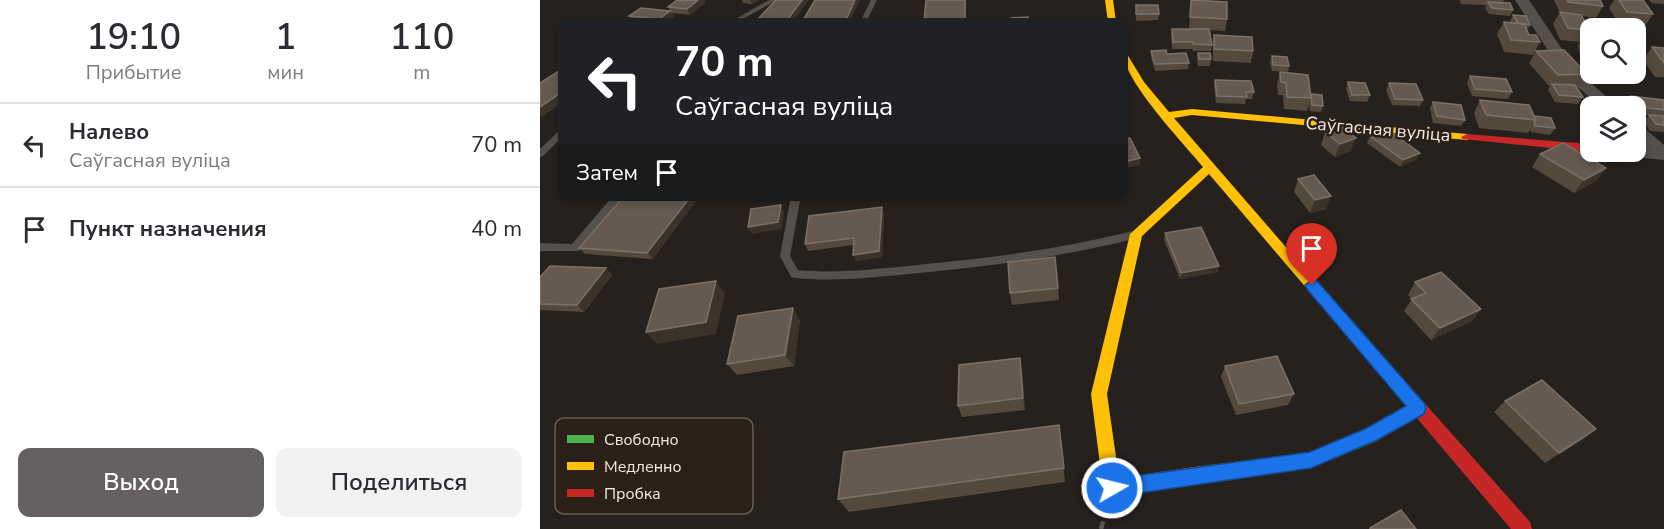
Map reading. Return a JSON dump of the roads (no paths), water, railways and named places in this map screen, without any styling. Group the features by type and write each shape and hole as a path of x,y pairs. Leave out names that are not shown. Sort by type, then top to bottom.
{"street":[{"path":"1109,0 1111,18"},
{"path":"1522,0 1570,73 1597,96"},
{"path":"1128,63 1140,83 1166,116 1523,529"},
{"name":"Саўгасная вуліца","path":"1166,116 1192,112 1580,147"},
{"path":"1646,138 1664,154 1646,153"},
{"path":"1210,167 1136,234 1099,394 1112,488 1311,460 1371,435 1418,408"}],"lane":[{"path":"740,18 774,0"},
{"path":"865,18 874,0"},
{"path":"540,154 558,137"},
{"path":"540,247 575,248 613,201"},
{"path":"795,201 785,256 795,274 824,278 986,263 1093,246 1136,234"}]}
